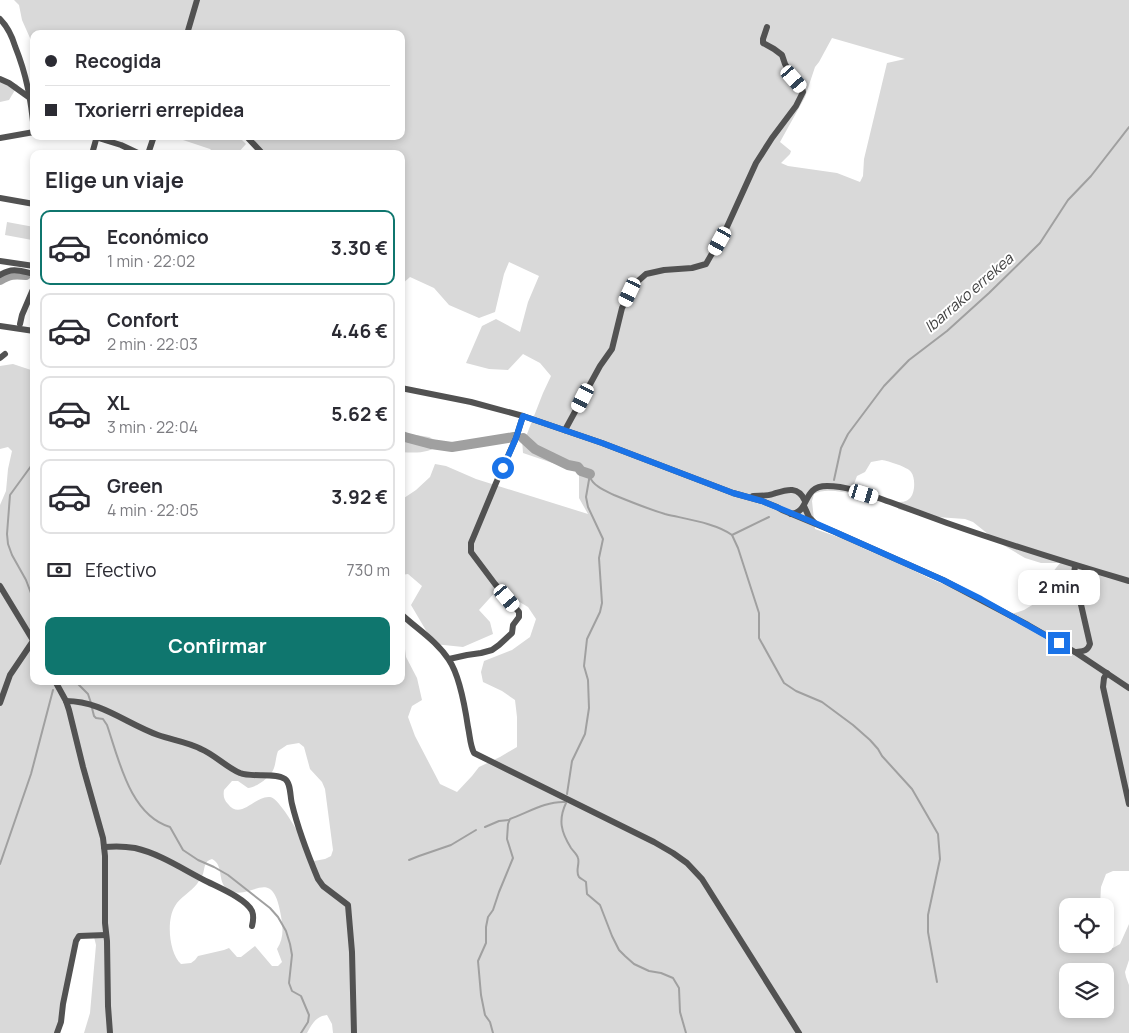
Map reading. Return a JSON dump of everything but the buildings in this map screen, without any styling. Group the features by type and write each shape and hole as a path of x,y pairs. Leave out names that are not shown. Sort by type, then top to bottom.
{"street":[{"path":"188,30 198,0"},
{"path":"0,19 7,26 11,34 21,61 30,98"},
{"path":"565,430 600,366 612,349 622,308 637,282 646,274 664,270 692,268 706,264 726,229 756,163 796,106 803,92 802,88 788,69 782,55 763,43 767,27"},
{"path":"0,79 30,98"},
{"path":"0,138 30,133"},
{"path":"105,140 132,150"},
{"path":"250,140 259,150"},
{"path":"0,198 30,203"},
{"path":"0,261 30,265"},
{"path":"0,275 8,270 30,273"},
{"path":"20,324 30,296"},
{"path":"0,326 30,330"},
{"path":"405,389 471,402 523,416 629,453 733,493 777,507 943,580 1020,620 1075,652 1129,688"},
{"path":"449,659 492,650 512,634 513,625 519,617 520,612 495,584 471,552 471,543 516,438 523,416"},
{"path":"790,513 798,512 809,494 816,488 832,486 852,490 877,497 1012,546 1129,581"},
{"path":"746,497 794,490 802,494 809,517 815,523"},
{"path":"775,494 773,501 777,507"},
{"path":"1075,652 1088,649 1090,644 1074,574 1076,566"},
{"path":"0,586 30,637"},
{"path":"405,618 449,659 457,675 474,754 654,842 687,863 702,880 799,1033"},
{"path":"0,703 10,676 30,646"},
{"path":"1106,673 1103,687 1129,804"},
{"path":"58,685 66,701 103,838 110,1033"},
{"path":"66,701 108,710 157,735 200,748 242,774 277,776 286,779 289,784 295,819 318,879 322,886 348,905 352,952 354,1033"},
{"path":"104,847 122,846 145,851 228,892 246,904 252,911 254,920 252,926"},
{"path":"58,1033 76,941 79,936 106,935"}],"shaded area":[{"path":"14,0 1129,0 1129,871 1113,871 1106,874 1101,887 1100,898 1059,898 1059,953 1114,953 1114,947 1120,944 1129,924 1129,960 1125,972 1129,985 1129,1033 333,1033 332,1024 327,1015 317,1019 307,1033 84,1033 90,1013 96,945 94,937 89,934 76,941 57,1033 0,1033 0,505 6,491 12,451 8,447 0,449 0,366 13,364 30,370 30,685 405,685 405,649 406,657 417,678 422,700 412,706 408,717 415,736 440,784 457,792 479,767 517,747 515,700 483,682 481,672 484,661 512,650 530,637 536,619 528,607 498,589 479,610 490,622 493,634 463,647 434,644 411,605 422,586 408,574 405,574 405,497 430,477 435,464 446,466 476,479 588,514 579,498 579,472 523,453 522,439 527,434 551,376 540,363 523,354 508,370 489,369 466,363 482,326 496,319 520,332 528,302 539,276 509,262 504,274 495,312 479,318 449,305 434,288 410,277 405,281 405,150 261,150 252,140 405,140 405,30 30,30 30,38 22,20 19,5","holes":["832,38 905,59 887,63 864,159 863,176 860,182 837,173 788,166 781,163 791,151 780,142 805,97 815,67","882,460 909,470 913,475 914,482 913,494 906,501 897,502 898,509 923,516 965,519 973,522 998,542 1025,558 1041,563 1060,563 1048,578 1041,597 1037,602 1024,610 1006,616 962,592 844,539 815,529 812,501 814,494 824,491 858,493 854,484 857,476 865,472 871,462","299,743 304,747 310,769 322,782 325,789 333,850 331,856 314,861 294,825 275,800 270,797 264,797 238,810 233,808 224,798 224,790 232,781 238,781 248,788 267,778 274,768 278,751 287,745","212,859 216,862 222,882 227,889 244,892 266,888 272,891 277,900 282,925 282,937 277,949 282,962 278,966 272,966 255,946 241,957 237,957 229,948 198,956 191,963 181,964 177,959 171,945 170,936 172,912 180,900 197,884 208,861"]},
{"path":"0,78 18,85 9,100 0,102"},
{"path":"183,140 242,140 246,144 241,150 210,149"},
{"path":"7,222 30,226 30,240 5,235"},
{"path":"405,432 409,434 429,437 441,443 427,451 405,452"}],"waterway":[{"name":"Ibarrako errekea","path":"834,480 841,448 848,434 884,386 909,360 947,331 989,293 1040,243 1068,200 1091,176 1129,127"},
{"path":"0,280 12,275 26,275"},
{"path":"405,437 452,447 514,437"},
{"path":"523,438 535,449 590,474"},
{"path":"30,468 10,495 7,534 12,555 30,590"},
{"path":"567,794 572,761 585,734 589,708 588,680 584,666 587,639 600,612 602,603 599,558 603,539 588,507 586,497 590,474"},
{"name":"Ibarrako errekea","path":"590,477 600,488 620,498 665,514 709,524 732,535 769,517"},
{"path":"732,535 759,613 759,638 784,683 796,691 822,702 870,740 912,789 938,834 940,859 928,915 928,932 937,982"},
{"path":"79,685 88,694 91,703"},
{"path":"0,864 31,774 53,690"},
{"path":"92,708 94,716 103,719 107,725 128,785 145,811 156,821 170,827 183,850 228,875 270,908 278,917 286,931 292,955 289,983 292,991 301,996 309,1015 308,1022 301,1033"},
{"path":"493,1033 490,1022 485,1015 478,961 486,943 488,917 493,910 513,858 507,839 508,824 510,819 537,808 551,803 565,802"},
{"path":"566,803 561,820 563,831 577,857 578,875 586,882 587,894 600,905 612,936 619,950 625,956 634,964 649,971 673,978 679,988 680,1012 686,1033"},
{"path":"485,827 499,821 509,820"},
{"path":"409,860 451,845 476,830"}],"route":[{"path":"503,468 523,416 602,443 733,493 762,501 815,523 943,580 1059,643"}]}
